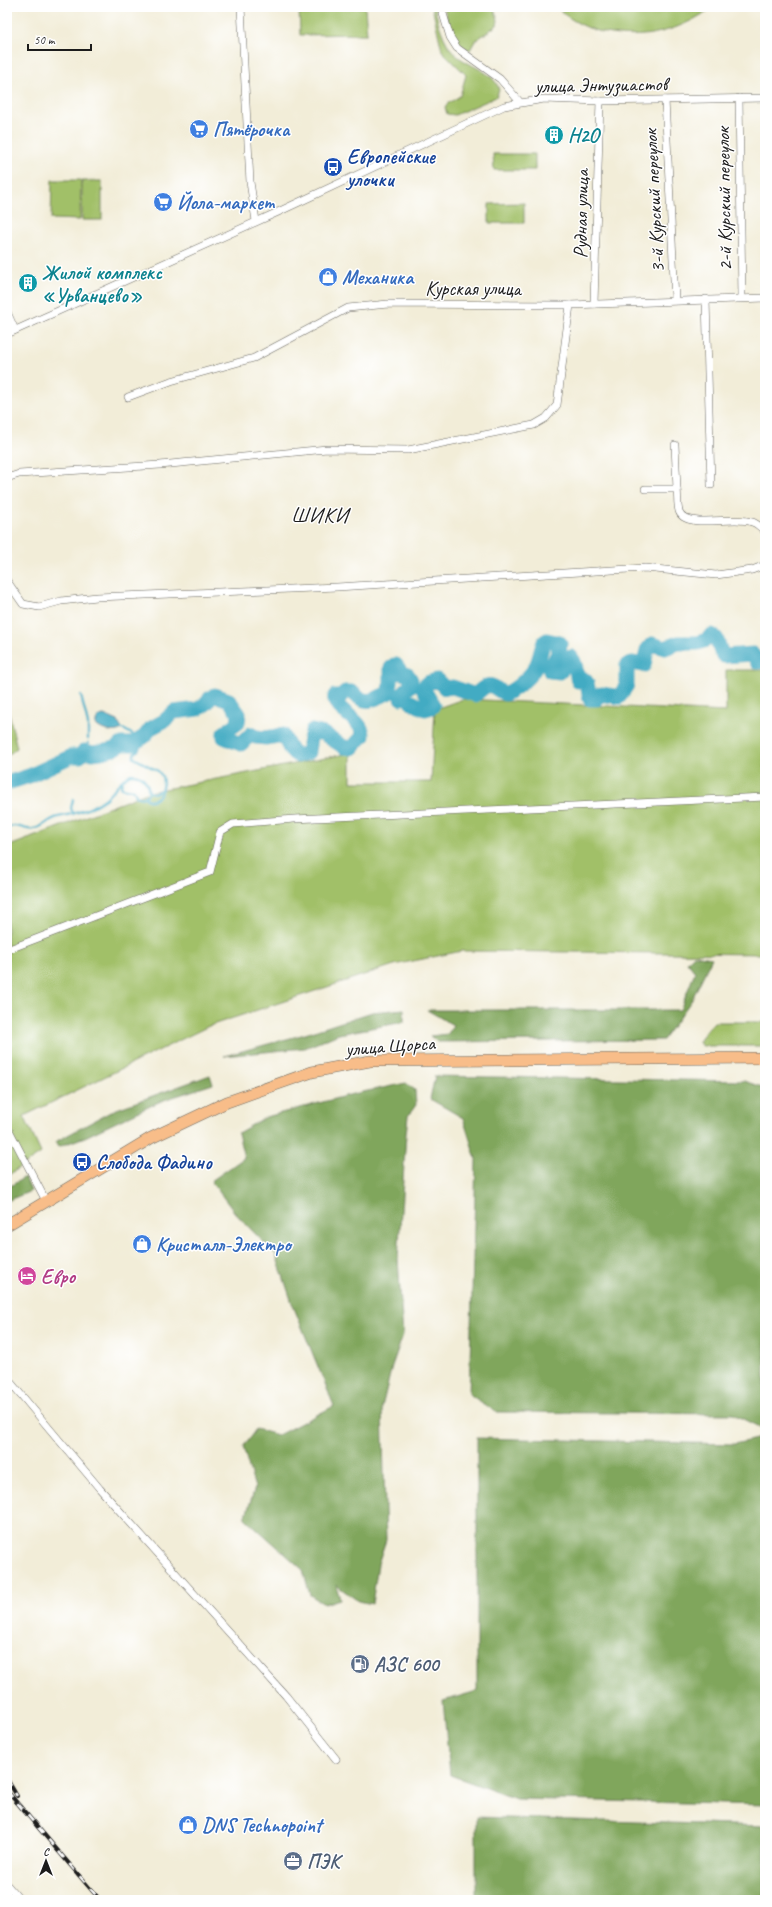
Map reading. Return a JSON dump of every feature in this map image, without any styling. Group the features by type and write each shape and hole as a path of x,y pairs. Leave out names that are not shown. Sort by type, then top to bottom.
{"main road":[{"name":"улица Щорса","path":"7,1225 160,1134 227,1102 312,1072 370,1061 765,1058"}],"street":[{"path":"241,7 250,182 256,221"},
{"path":"441,7 450,37 457,48 500,80 520,102"},
{"name":"улица Энтузиастов","path":"7,334 504,106 544,98 600,101 765,98"},
{"name":"2-й Курский переулок","path":"738,98 742,298"},
{"name":"3-й Курский переулок","path":"665,100 675,300"},
{"name":"Рудная улица","path":"594,304 600,101"},
{"name":"Курская улица","path":"128,397 171,381 254,358 348,308 388,304 570,305 675,300 765,298"},
{"name":"2-й Курский переулок","path":"706,299 710,485"},
{"path":"7,478 19,474 160,465 327,449 408,450 534,425 546,418 557,405 570,305"},
{"path":"7,312 15,330"},
{"path":"675,445 679,511 683,518 693,522 728,519 753,522 765,531"},
{"path":"645,489 677,489"},
{"path":"7,580 23,604 39,607 61,601 97,597 337,587 645,568 716,575 752,570 765,565"},
{"path":"7,950 210,872 220,832 234,824 618,803 765,797"},
{"path":"7,1126 46,1201"},
{"path":"7,1378 100,1489 286,1696 336,1759"},
{"path":"7,1885 20,1900"}],"green space":[{"path":"299,7 365,7 367,34 300,35"},
{"path":"432,7 435,7 442,32 450,48 459,58 492,78 499,90 496,97 455,115 447,114 445,107 447,104 460,96 466,75 442,51"},
{"path":"444,7 493,7 498,20 497,25 475,41 470,50 464,48 459,44 452,32"},
{"path":"556,7 713,7 684,24 669,30 638,36 605,33 589,28 564,14"},
{"path":"493,154 535,154 535,170 494,170"},
{"path":"52,180 81,180 80,220 51,219"},
{"path":"82,181 102,181 102,220 82,220"},
{"path":"524,203 524,223 489,223 489,204"},
{"path":"726,670 765,670 765,954 462,951 394,965 209,1026 24,1116 41,1153 7,1176 7,847 149,792 351,753 351,782 431,782 435,709 463,699 726,712"},
{"path":"7,705 17,748 7,756"},
{"path":"694,955 712,958 691,1001 663,1040 438,1042 430,1036 448,1034 453,1025 427,1010 680,1010 695,972 687,962"},
{"path":"404,1009 404,1022 339,1034 305,1048 224,1056 305,1034 372,1012"},
{"path":"714,1022 765,1022 765,1046 703,1046 699,1042"},
{"path":"210,1075 213,1084 161,1101 85,1137 58,1147 55,1142 114,1110"},
{"path":"435,1076 744,1081 765,1088 765,1428 759,1427 733,1414 496,1412 469,1394 476,1159 463,1118 430,1099"},
{"path":"406,1083 415,1090 416,1105 408,1116 398,1259 403,1335 392,1366 382,1407 386,1540 378,1564 372,1604 358,1601 336,1585 340,1599 324,1604 310,1595 303,1570 245,1518 255,1488 243,1447 256,1429 278,1435 334,1406 292,1303 276,1255 235,1213 211,1181 244,1158 238,1133 266,1117 353,1094"},
{"path":"25,1177 31,1191 7,1201 7,1188"},
{"path":"765,1437 765,1805 516,1799 450,1775 443,1701 477,1691 477,1438 734,1444"},
{"path":"476,1817 765,1826 765,1900 476,1900"}],"water":[{"path":"104,715 118,721 122,729 112,732 96,725 99,717"}],"waterway":[{"path":"411,702 425,709 432,707 433,705 423,688 427,683 437,680 445,688 453,687 475,695 487,686 493,686 505,694 519,685 535,669 544,642 547,640 560,643 558,654 550,671 560,672 571,657 576,666 578,681 585,680 587,683 590,699 597,699 597,695 602,694 619,697 627,685 627,665 632,663 644,665 647,650 652,644 665,648 678,643 698,643 706,640 712,635 717,639 720,651 724,656 753,654 757,662 765,661"},
{"path":"7,783 29,776 72,756 80,756 84,751 92,753 101,752 114,749 122,744 132,744 144,737 151,728 164,721 174,712 198,709 215,695 229,700 239,714 238,723 224,733 224,737 241,744 251,734 256,737 266,738 283,735 291,751 298,756 309,752 309,743 312,731 324,734 344,747 352,748 363,736 362,730 358,724 338,706 335,701 335,696 341,696 345,692 352,692 361,699 369,700 378,698 388,693 391,683 391,668 396,665 402,673 408,675 411,680 410,686 401,695 401,698"},
{"path":"81,696 88,724 88,739"},
{"path":"7,828 11,826 27,829 36,828 55,818 86,810 105,799 126,777 132,774 142,777 149,792 154,793 161,790 163,783 162,776 158,771 134,758 134,754 139,749 141,739 122,729"},
{"path":"87,751 88,743"},
{"path":"122,781 121,788 134,790 136,796 138,797 142,798 149,792"},
{"path":"145,797 148,800 155,799 159,796 162,789"},
{"path":"73,800 71,808 73,814"}],"railway":[{"path":"7,1779 17,1796"},
{"path":"7,1791 100,1900"}],"place":[{"name":"Пятёрочка","path":"199,129"},
{"name":"H2O","path":"554,135"},
{"name":"Европейские улочки","path":"333,167"},
{"name":"Йола-маркет","path":"163,202"},
{"name":"Механика","path":"328,277"},
{"name":"Жилой комплекс «Урванцево»","path":"28,283"},
{"name":"Слобода Фадино","path":"82,1162"},
{"name":"Кристалл-Электро","path":"142,1244"},
{"name":"Евро","path":"27,1276"},
{"name":"АЗС 600","path":"360,1664"},
{"name":"DNS Technopoint","path":"188,1825"},
{"name":"ПЭК","path":"293,1861"}],"district":[{"name":"ШИКИ","path":"320,515"}]}
